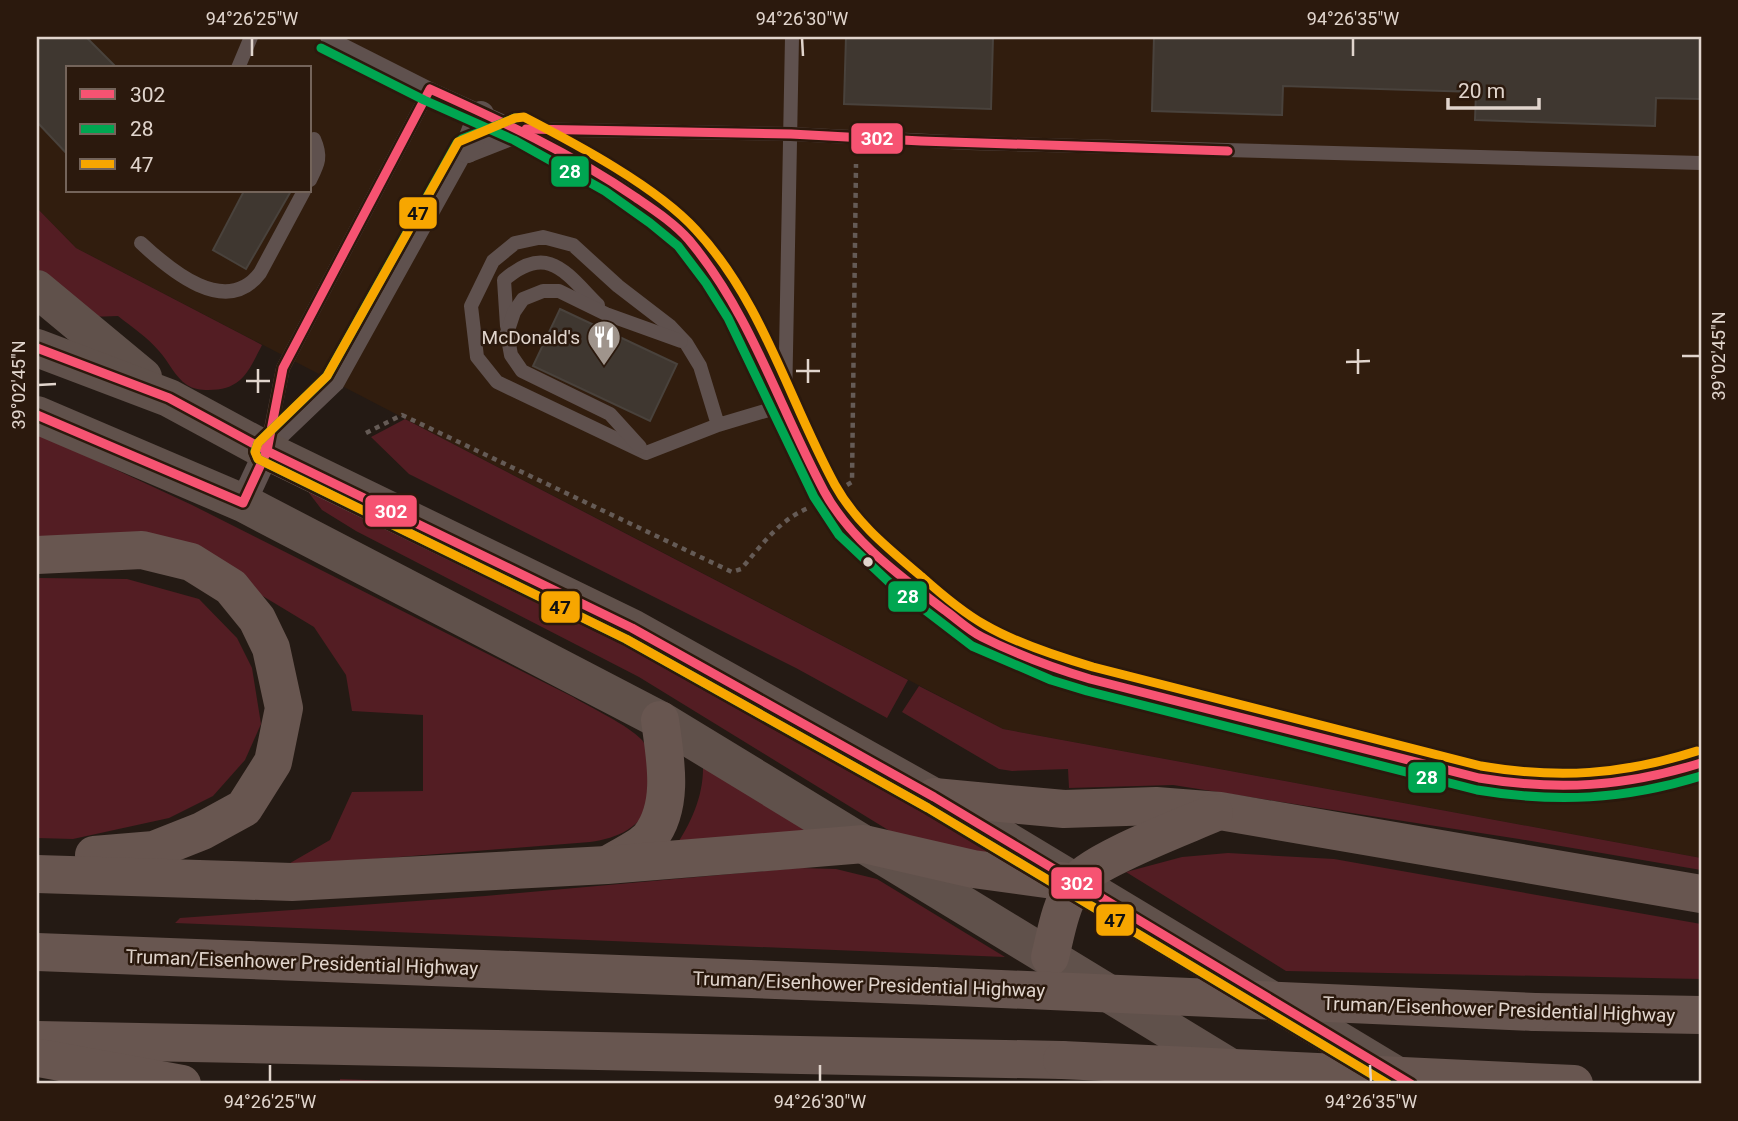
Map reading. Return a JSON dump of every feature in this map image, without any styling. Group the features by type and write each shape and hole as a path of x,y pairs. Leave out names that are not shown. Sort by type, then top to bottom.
{"highway":[{"path":"37,555 142,550 191,562 231,587 257,619 271,648 284,708 273,762 244,808 202,831 153,850 37,860"},
{"path":"607,865 649,838 663,810 666,766 660,720"},
{"path":"934,797 1064,809 1156,806 1220,811 1701,894"},
{"path":"1050,957 1060,915 1075,883 1103,863 1220,811"},
{"path":"37,874 292,882 607,865 864,844 972,869 1075,883"},
{"name":"Truman/Eisenhower Presidential Highway","path":"37,952 1535,1012 1701,1015"},
{"path":"37,1040 1062,1060 1574,1084"},
{"path":"37,1058 182,1084"}],"main road":[{"path":"37,289 169,398"},
{"path":"37,348 169,398 267,451 632,628 934,797 1411,1084"},
{"path":"37,415 243,503 660,720 1258,1084"}],"street":[{"path":"467,150 481,114"},
{"path":"467,150 520,129"},
{"path":"243,503 267,451"}],"lane":[{"path":"240,66 251,37"},
{"path":"327,37 481,114 520,129 612,181 657,213 687,239 716,276 739,312 827,496 849,527 878,556 936,605 979,636 1056,668 1444,770 1521,784 1569,787 1600,785 1640,779 1701,763"},
{"path":"785,405 793,37"},
{"path":"267,451 284,369 430,89"},
{"path":"520,129 791,134 969,143 1539,161 1701,163"},
{"path":"312,177 320,163 320,151 314,139"},
{"path":"267,451 337,384 467,150"},
{"path":"141,243 179,274 211,290 225,293 239,290 252,283 260,273 303,192"},
{"path":"718,425 700,366 686,343 670,326 618,286 573,245 544,237 515,243 493,261 471,306 477,357 497,382 646,453 718,425 785,405"},
{"path":"606,314 563,269 547,263 529,262 517,268 504,280 511,355 522,371 610,414 646,453"},
{"path":"507,333 514,312 523,299 543,291 559,290 606,314 686,343"}],"path":[{"path":"846,485 852,482 856,164"},
{"path":"366,433 402,415 732,572 741,569 779,524 808,508"}],"shaded area":[{"path":"37,37 1701,37 1701,858 1003,729 76,248 37,208"},
{"path":"37,208 76,248 262,345 243,378 220,389 208,390 187,385 150,342 118,316 100,316 82,311 37,268"},
{"path":"405,419 908,680 887,718 796,668 409,474 371,437"},
{"path":"37,433 192,505 573,697 619,723 636,734 648,751 653,792 648,808 628,830 610,838 590,842 285,866 330,840 352,792 423,791 423,715 352,711 346,675 314,627 248,587 37,549"},
{"path":"312,489 692,676 1038,872 893,833 639,677 356,531 322,510 309,493"},
{"path":"37,579 127,579 199,599 237,638 252,668 261,724 245,760 213,796 169,818 73,839 37,838"},
{"path":"919,686 1003,729 1701,858 1701,870 1173,785 1069,788 1068,769 999,769 902,712"},
{"path":"703,764 821,837 674,849 695,809 703,776"},
{"path":"1228,853 1334,859 1701,924 1701,979 1286,971 1126,872 1182,857"},
{"path":"799,868 836,869 877,879 1005,957 175,923 180,918 485,896"},
{"path":"340,1079 469,1084 340,1084"}],"building":[{"path":"37,37 86,37 115,66 66,66 66,153 37,122"},
{"path":"846,37 993,37 991,109 844,104"},
{"path":"1154,37 1701,37 1701,99 1656,98 1655,126 1475,120 1476,92 1283,86 1282,115 1152,111"},
{"path":"243,192 290,192 246,269 213,250"},
{"name":"McDonald's","path":"560,309 677,364 650,421 533,366"}],"transit line":[{"name":"28","path":"321,48 424,100 514,140 605,191 678,246 728,318 814,497 839,535 891,584 972,646 1051,680 1087,691 1477,790 1534,797 1590,797 1645,790 1701,776"},
{"name":"302","path":"37,415 243,503 267,451 283,368 430,89 586,166 649,207 683,234 711,269 730,299 835,509 862,541 893,570 982,637 1035,660 1090,679 1479,778 1536,785 1591,784 1645,777 1701,763"},
{"name":"47","path":"1388,1084 928,808 626,639 258,459 255,452 258,443 327,376 458,142 515,118 524,117 638,182 680,214 719,258 740,288 843,499 886,546 944,596 997,632 1093,667 1481,766 1537,773 1590,772 1642,765 1697,751"},
{"name":"28","path":"515,118 457,143 327,376 258,443 255,451 258,459 626,639 928,808 1388,1084"},
{"name":"302","path":"526,129 791,134 1228,151"},
{"name":"302","path":"37,348 169,398 267,451 632,628 934,797 1411,1084"}],"place":[{"name":"McDonald's","path":"604,367"}]}
